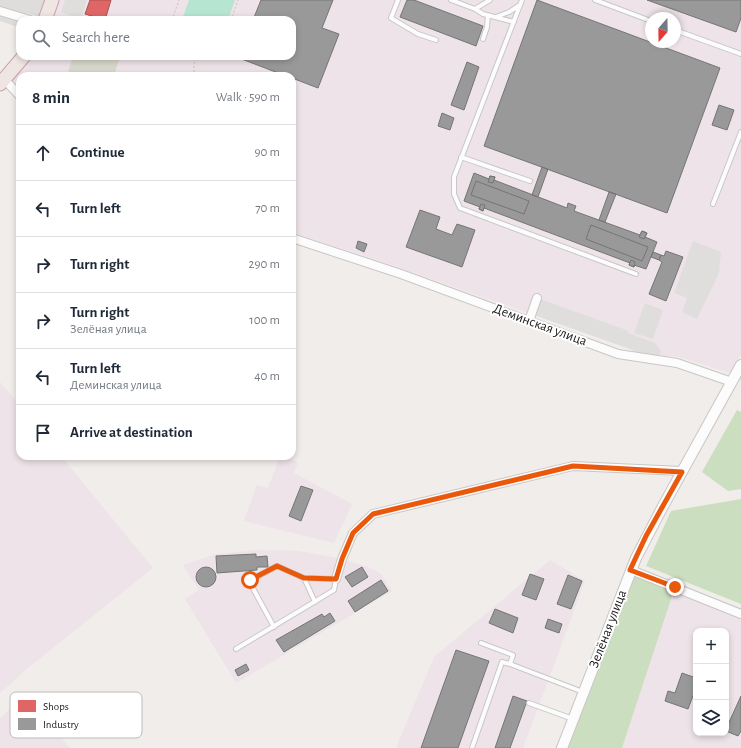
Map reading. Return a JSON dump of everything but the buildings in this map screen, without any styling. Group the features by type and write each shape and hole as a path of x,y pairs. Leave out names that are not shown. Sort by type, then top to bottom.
{"highway":[{"path":"46,16 52,0"},
{"path":"2,82 21,60"}],"street":[{"path":"0,11 17,16"},
{"path":"2,82 16,93"},
{"name":"Деминская улица","path":"296,239 401,274 618,354 677,363 732,382"},
{"path":"529,321 537,298"},
{"name":"Зелёная улица","path":"562,748 630,570 646,536 741,365"},
{"path":"336,579 342,559 353,533 373,514 573,466 682,472"},
{"path":"630,570 741,614"}],"lane":[{"path":"398,0 391,18 418,34 436,40"},
{"path":"451,0 475,9 488,16 514,22"},
{"path":"475,9 490,0"},
{"path":"522,0 461,157 454,177 454,194 460,208 636,274"},
{"path":"595,0 645,19"},
{"path":"495,17 509,12 520,5"},
{"path":"483,40 487,27 488,16"},
{"path":"681,32 741,54"},
{"path":"713,204 741,132"},
{"path":"461,157 530,181"},
{"path":"236,649 274,627 334,590 336,579 304,578 277,566 250,580 274,627"},
{"path":"304,578 315,602"},
{"path":"481,643 513,655 510,664"},
{"path":"472,748 502,662 583,692"},
{"path":"529,703 573,719"}],"path":[{"path":"173,16 179,0"},
{"path":"232,16 238,0"},
{"path":"194,72 196,60"}],"shaded area":[{"path":"0,0 46,0 40,16 27,13 26,16 16,16 16,27 0,21"},
{"path":"58,0 741,0 741,354 730,373 679,357 659,357 634,353 633,350 403,269 296,233 296,72 18,72 28,60 296,60 296,16 52,16"},
{"path":"65,0 87,0 82,16 72,16 61,12"},
{"path":"72,60 119,60 115,72 68,72"},
{"path":"16,74 16,83 12,79"},
{"path":"693,241 721,252 719,273 697,319 682,312 687,298 674,293"},
{"path":"540,299 629,331 628,333 655,343 661,351 659,357 634,353 633,350 534,315"},
{"path":"645,303 663,310 653,339 634,333"},
{"path":"0,382 16,401 16,460 64,460 153,568 28,668 0,693"},
{"path":"278,460 292,460 298,462 294,473 352,504 334,543 244,521 257,485 268,488"},
{"path":"258,550 299,551 342,559 373,569 382,575 392,591 236,683 185,599 199,590 183,565 216,554"},
{"path":"550,560 585,581 523,748 396,748 434,657"},
{"path":"675,587 741,614 741,748 622,748"},
{"path":"10,709 10,738 61,738 70,748 0,748 0,718"}],"green space":[{"path":"189,0 235,0 229,16 183,16"},
{"path":"737,410 741,412 741,489 728,491 702,472"},
{"path":"741,499 741,604 646,566 671,511"},
{"path":"631,570 675,587 622,748 562,748"}],"route":[{"path":"250,580 277,566 304,578 336,579 342,559 353,533 373,514 573,466 682,472 646,536 630,570 675,587"}]}
